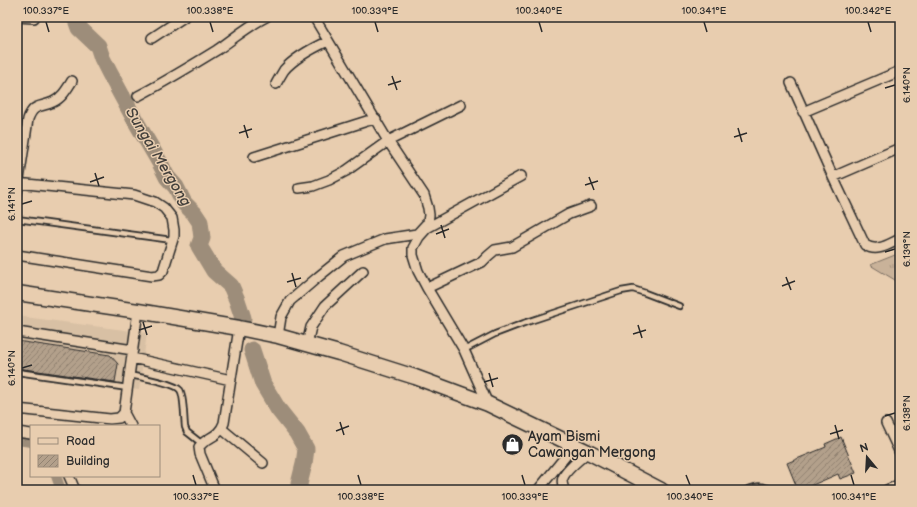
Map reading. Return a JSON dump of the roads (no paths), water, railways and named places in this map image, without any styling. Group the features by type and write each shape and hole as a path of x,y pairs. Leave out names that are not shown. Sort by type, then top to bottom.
{"main road":[{"path":"17,293 239,328 278,336 339,353 415,377 488,404 588,452 661,490"}],"street":[{"path":"17,17 34,18"},
{"path":"152,38 184,17"},
{"path":"138,96 178,74 266,17"},
{"path":"314,17 376,119 388,142 424,195 428,208 428,222 417,234 413,248 413,255 418,271 427,288 464,350 488,404"},
{"path":"276,84 284,70 298,58 313,48 328,41"},
{"path":"803,112 900,71"},
{"path":"17,193 28,120 31,113 36,107 54,102 61,97 72,81"},
{"path":"791,83 865,245 872,249 878,249 900,239"},
{"path":"299,188 313,186 329,180 346,171 388,142 461,105"},
{"path":"254,157 376,119"},
{"path":"833,177 900,148"},
{"path":"413,248 427,228 521,176"},
{"path":"17,255 152,276 159,275 163,271 174,236 172,218 164,208 155,202 134,196 18,183"},
{"path":"427,288 482,262 495,250 512,247 569,214 591,206"},
{"path":"278,336 281,317 290,302 344,256 385,240 417,234"},
{"path":"307,344 311,327 325,306 364,271"},
{"path":"17,409 110,419 119,418 124,413 138,311"},
{"path":"215,490 200,454 199,447 201,443 216,435 222,429 239,328"},
{"path":"17,332 132,354 231,380"},
{"path":"124,413 130,425"},
{"path":"886,423 900,452"},
{"path":"222,429 263,463"},
{"path":"17,432 30,434"},
{"path":"538,490 574,446"},
{"path":"564,490 562,479 564,474 588,452"},
{"path":"69,477 75,490"},
{"path":"887,490 900,484"}],"lane":[{"path":"17,219 172,240"},
{"path":"464,350 495,334 524,323 622,291 633,289 679,306"},
{"path":"17,372 128,388"},
{"path":"129,375 173,385 180,389 182,394 185,427 187,432 201,443"},
{"path":"746,490 763,486 773,490"}],"waterway":[{"name":"Sungai Mergong","path":"75,17 79,28 98,46 109,72 167,177 176,187 184,203 194,213 200,222 202,238 199,246 214,271 231,286 243,318"},
{"name":"Sungai Mergong","path":"252,350 263,384 278,409 297,433 306,449 299,484 300,490"},
{"path":"17,440 30,442"},
{"path":"56,477 61,490"}],"place":[{"name":"Ayam Bismi Cawangan Mergong","path":"513,444"}]}
